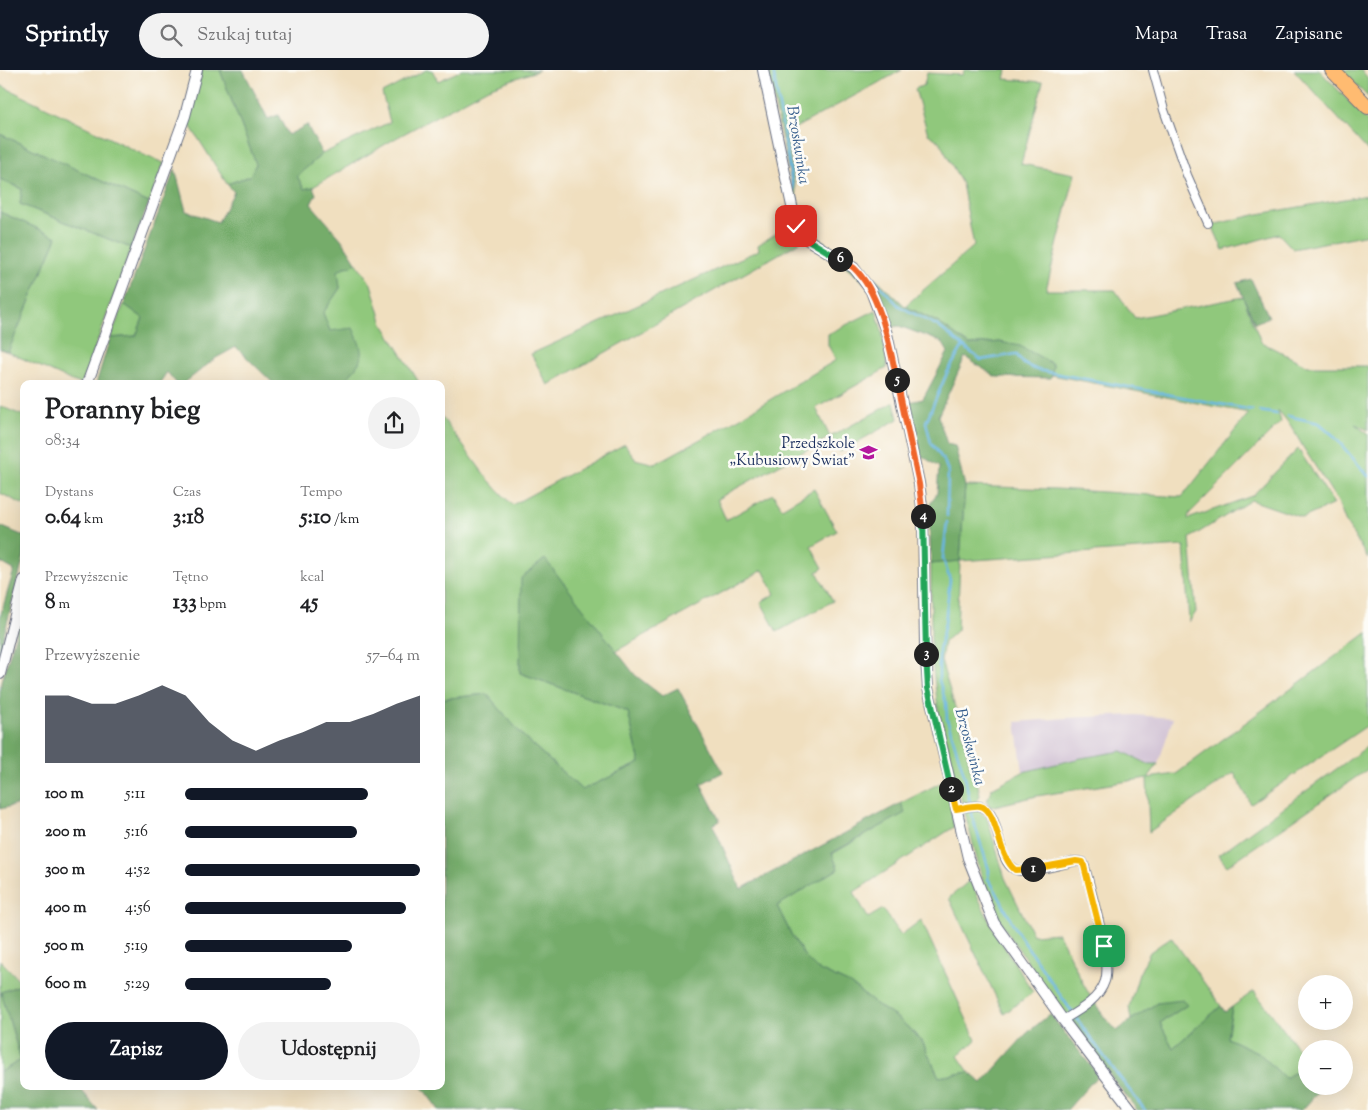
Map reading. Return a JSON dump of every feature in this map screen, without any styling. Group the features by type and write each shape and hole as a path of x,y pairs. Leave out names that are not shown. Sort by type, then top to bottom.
{"highway":[{"path":"1332,70 1368,107"}],"street":[{"path":"88,380 185,116 197,70"},
{"path":"763,70 796,226 808,240 854,268 871,291 887,334 919,484 923,515 925,643 928,688 968,858 994,922 1132,1110"},
{"path":"1153,70 1164,110 1187,175 1208,223"},
{"path":"0,674 20,596"},
{"path":"956,809 978,806 987,810 992,817 1003,854 1015,870 1027,870 1076,861 1083,862 1104,946 1107,972 1105,983 1092,1001 1066,1018"}],"shaded area":[{"path":"1135,715 1173,718 1158,764 1149,764 1122,751 1081,758 1023,772 1016,722"}],"green space":[{"path":"201,70 220,70 256,164 250,176 227,184 189,124"},
{"path":"220,70 243,70 268,119 278,115 288,135 307,125 322,154 297,176 304,189 313,187 316,194 311,204 342,240 356,262 352,266 344,267 338,271 340,288 323,313 330,331 353,328 361,352 361,358 355,369 346,380 270,380 236,347 216,358 188,380 174,380 167,372 162,380 97,380 110,338 136,336 143,318 124,304 175,169 186,211 218,222 234,192 227,184 250,176 256,164"},
{"path":"426,70 432,70 438,81 462,70 539,70 488,88 396,138 313,187 304,189 297,176 322,154 390,122 382,93"},
{"path":"768,70 902,70 786,133 799,211 804,220 799,223"},
{"path":"964,70 1007,70 1005,79 1043,82 1021,164 1075,174 1046,290 1115,290 1135,318 1243,297 1261,342 1308,366 1368,366 1368,430 1355,424 1368,434 1368,559 1345,521 1338,502 1291,426 1278,410 1281,422 1189,514 1188,519 1252,496 1298,449 1334,504 1303,518 1251,500 1190,538 1196,612 1189,622 1184,546 960,561 957,630 944,642 941,661 961,727 972,776 976,776 980,795 977,801 979,811 987,818 1005,878 1033,935 1058,933 1095,1003 1068,1021 1005,929 986,893 939,715 931,655 931,564 960,560 965,486 1056,489 1182,497 1249,413 1052,375 1053,364 1000,342 969,345 939,323 905,306 974,246 962,184 939,141 928,134 915,89 924,85 927,73 962,75"},
{"path":"1294,70 1319,70 1368,121 1368,151"},
{"path":"1341,70 1361,70 1368,78 1368,97"},
{"path":"0,85 164,163 149,203 0,134"},
{"path":"0,134 149,203 131,248 20,204 22,189 0,179"},
{"path":"0,179 22,189 20,204 131,248 83,380 70,380 8,352 57,237 0,212"},
{"path":"1368,195 1368,234 1293,249 1279,234 1223,250 1212,225 1259,214"},
{"path":"0,212 57,237 8,352 0,349"},
{"path":"791,224 794,239 800,242 548,385 531,354 759,250 758,245"},
{"path":"807,226 828,245 850,254 905,306 939,323 969,345 1000,342 1020,346 1053,364 1050,378 996,377 965,357 938,416 947,444 955,446 965,486 960,561 931,564 929,506 937,493 939,467 919,454 905,403 923,399 948,352 942,342 899,326 887,328 873,290 803,229"},
{"path":"356,262 371,284 383,324 418,380 346,380 360,361 330,331 323,313 340,288 337,271 344,267 352,266"},
{"path":"1251,279 1269,317 1255,323 1237,283"},
{"path":"124,304 143,318 136,336 110,338"},
{"path":"876,310 882,331 887,368 816,408 830,437 717,499 726,520 773,494 782,508 814,489 837,531 811,546 823,568 817,572 833,601 777,632 761,602 775,594 763,570 616,651 544,560 522,578 520,673 628,712 640,763 582,790 523,736 487,694 445,699 445,421 487,478 512,505 625,444 635,459 655,464 741,417 836,360 828,345 828,334"},
{"path":"894,402 898,419 840,452 830,437"},
{"path":"0,406 20,414 20,503 0,493"},
{"path":"0,526 20,534 20,572 0,651 0,617 14,570 0,562"},
{"path":"545,559 635,675 662,696 678,688 723,772 701,784 720,821 713,825 741,889 901,803 905,813 832,853 838,869 777,906 791,934 805,957 817,969 850,984 900,1020 922,1041 939,1077 969,1072 982,1083 1026,1034 1050,1014 1098,1075 1067,1110 439,1110 424,1090 445,1090 445,699 487,694 523,736 582,790 640,763 628,712 520,673 521,578"},
{"path":"20,620 20,804 0,809 0,688"},
{"path":"1368,632 1368,725 1251,804 1234,773 1149,832 1147,778 1037,796 990,807 987,801 992,788 1023,772 1081,758 1122,751 1148,764 1158,764 1148,778 1176,774"},
{"path":"1368,746 1368,769 1227,866 1218,855"},
{"path":"946,780 954,827 854,892 868,918 883,909 901,935 921,920 976,1040 958,1056 969,1072 939,1077 922,1041 900,1020 850,984 817,969 805,957 777,906 838,869 832,854 904,813 901,803"},
{"path":"970,880 994,931 1033,992 1004,1014 949,898"},
{"path":"1171,937 1221,1006 1173,1048 1160,1023 1187,1005 1157,1003 1131,1020 1129,1007 1139,974 1150,952"},
{"path":"0,960 20,981 20,985 1,992 20,1061 0,1072"},
{"path":"20,985 20,1057 1,992"},
{"path":"1254,991 1298,1049 1298,1071 1285,1078 1259,1053 1227,1038 1232,1007"},
{"path":"1183,1000 1187,1005 1160,1023 1173,1048 1221,1006 1225,1012 1232,1007 1227,1038 1259,1053 1285,1078 1298,1070 1298,1095 1316,1095 1302,1110 1137,1110 1068,1021 1095,1003 1117,1031 1157,1003"},
{"path":"20,1061 20,1090 81,1090 98,1110 0,1110 0,1072"}],"waterway":[{"name":"Brzoskwinka","path":"773,70 793,189"},
{"name":"Brzoskwinka","path":"798,214 814,239"},
{"name":"Brzoskwinka","path":"834,250 850,256 858,262 899,306 938,326 963,346 947,373 926,422 931,443 944,461 948,471 947,516"},
{"path":"964,347 981,360 1016,354 1024,364 1037,370 1252,410"},
{"path":"1259,411 1277,414"},
{"path":"1288,416 1319,423 1333,435 1368,476"},
{"name":"Brzoskwinka","path":"947,522 943,558 950,580 945,623 939,650 939,680 946,703 947,719 965,777 973,819 989,870 988,879 1017,932 1066,1004 1145,1110"}],"place":[{"name":"Przedszkole „Kubusiowy Świat”","path":"869,453"}],"route":[{"path":"796,226 808,240 854,268 871,291 887,334 919,484 923,515 925,643 928,688 956,809 980,806 987,810 992,817 1003,854 1015,870 1027,870 1076,861 1083,862 1104,946"}]}
